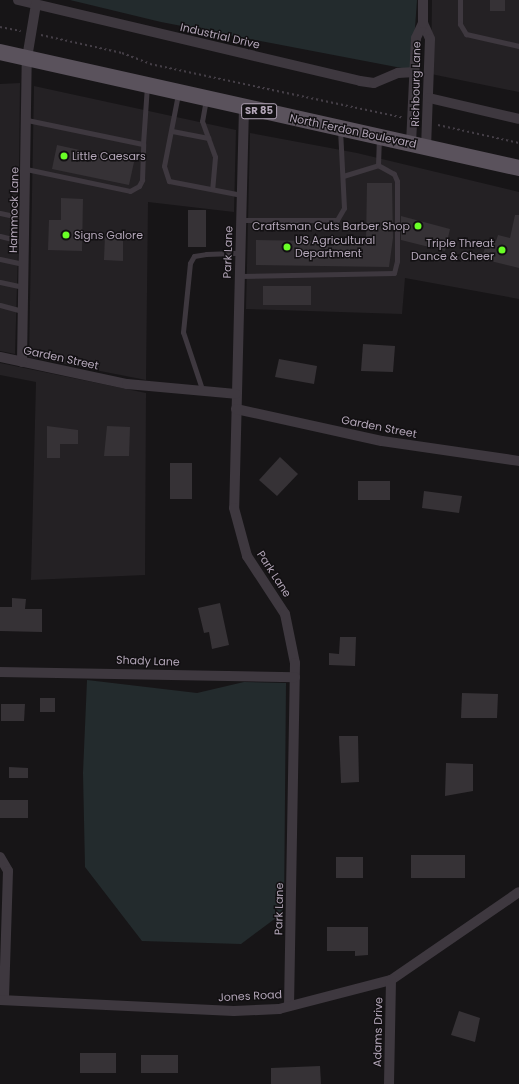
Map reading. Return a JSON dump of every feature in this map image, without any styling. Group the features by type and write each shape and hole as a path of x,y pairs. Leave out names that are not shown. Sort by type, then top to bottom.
{"main road":[{"name":"North Ferdon Boulevard","path":"0,52 519,168"}],"street":[{"name":"Industrial Drive","path":"18,0 360,81 374,83 398,73 415,72"},
{"name":"Richbourg Lane","path":"418,146 427,123 429,98 430,39 423,23 423,0"},
{"name":"Hammock Lane","path":"22,362 26,242 27,58 36,4"},
{"name":"Richbourg Lane","path":"418,146 413,120 416,38 423,23"},
{"path":"429,98 519,119"},
{"name":"Park Lane","path":"244,107 236,394 237,528 247,556 285,614 295,677 290,1006"},
{"name":"Garden Street","path":"0,357 127,384 236,394"},
{"name":"Garden Street","path":"236,409 382,441 519,461"},
{"name":"Shady Lane","path":"0,672 295,677"},
{"path":"2,858 8,871 2,1000"},
{"name":"Jones Road","path":"2,1000 234,1011 290,1006 391,980 519,892"},
{"name":"Adams Drive","path":"389,1084 391,980"}],"lane":[{"path":"460,0 460,24 466,34 519,46"},
{"path":"26,169 130,191 139,186 142,180 147,86"},
{"path":"178,93 164,166 169,181 212,190 242,194"},
{"path":"206,99 202,121 214,157 212,190"},
{"path":"27,120 143,144"},
{"path":"241,220 337,220 344,208 340,129"},
{"path":"172,130 208,138"},
{"path":"378,165 380,137"},
{"path":"239,276 394,273 397,261 397,181 394,174 378,165 343,176"},
{"path":"0,213 26,218"},
{"path":"0,236 26,242"},
{"path":"203,392 182,332 190,263 194,256 206,254 240,254"},
{"path":"0,259 25,264"},
{"path":"0,282 24,287"},
{"path":"0,306 23,311"}],"path":[{"path":"0,27 122,53 150,64 413,120"},
{"path":"427,123 519,143"}],"shaded area":[{"path":"70,0 417,0 412,70 161,22"},
{"path":"432,0 519,0 519,92 431,74"},
{"path":"20,83 15,354 0,351 0,84"},
{"path":"34,86 236,130 234,212 148,202 146,380 29,357"},
{"path":"250,133 357,153 519,192 519,299 405,278 402,314 246,309"},
{"path":"0,363 146,393 145,575 31,580 36,382 0,375"},
{"path":"87,680 197,693 244,682 286,683 284,912 241,944 142,941 85,867 83,773"}],"building":[{"path":"490,0 505,0 505,11 490,11"},
{"path":"57,145 134,162 129,185 52,169"},
{"path":"367,183 392,183 393,238 389,267 256,265 256,240 366,242"},
{"name":"Signs Galore","path":"61,198 83,199 82,251 48,250 49,220 61,220"},
{"path":"188,210 206,210 206,247 188,247"},
{"name":"Triple Threat Dance & Cheer","path":"515,215 519,215 519,268 482,259 487,239 496,241 498,235 510,238"},
{"path":"401,216 450,229 445,251 401,240"},
{"path":"105,235 123,236 123,261 104,260"},
{"path":"263,286 311,286 311,305 263,305"},
{"path":"363,344 395,346 393,372 361,371"},
{"path":"279,359 317,366 314,384 275,377"},
{"path":"47,426 78,430 78,444 60,444 60,458 47,458"},
{"path":"107,426 130,427 129,456 104,456"},
{"path":"280,457 298,474 277,496 259,480"},
{"path":"170,463 192,463 192,499 170,499"},
{"path":"358,481 390,481 390,500 358,500"},
{"path":"424,491 462,496 459,513 422,508"},
{"path":"12,598 26,599 25,609 42,609 42,632 0,631 0,607 12,607"},
{"path":"220,603 229,645 212,649 209,632 204,633 198,608"},
{"path":"340,637 356,637 355,666 329,665 329,653 339,654"},
{"path":"462,693 498,694 497,718 461,718"},
{"path":"40,698 55,698 55,712 40,712"},
{"path":"1,704 25,704 24,721 1,721"},
{"path":"339,736 358,736 359,782 341,783"},
{"path":"446,763 473,764 473,791 445,796"},
{"path":"9,767 28,768 28,778 9,778"},
{"path":"0,800 28,800 28,818 0,818"},
{"path":"411,855 465,855 465,878 411,878"},
{"path":"336,857 363,857 363,878 336,878"},
{"path":"327,927 368,927 368,955 355,956 355,951 327,951"},
{"path":"459,1011 480,1018 475,1042 451,1035"},
{"path":"80,1053 116,1053 116,1073 80,1073"},
{"path":"141,1055 178,1055 178,1073 141,1073"},
{"path":"320,1066 321,1084 271,1084 271,1068"}],"place":[{"name":"Little Caesars","path":"64,156"},
{"name":"Craftsman Cuts Barber Shop","path":"418,226"},
{"name":"Signs Galore","path":"66,235"},
{"name":"US Agricultural Department","path":"287,247"},
{"name":"Triple Threat Dance & Cheer","path":"502,250"}]}
